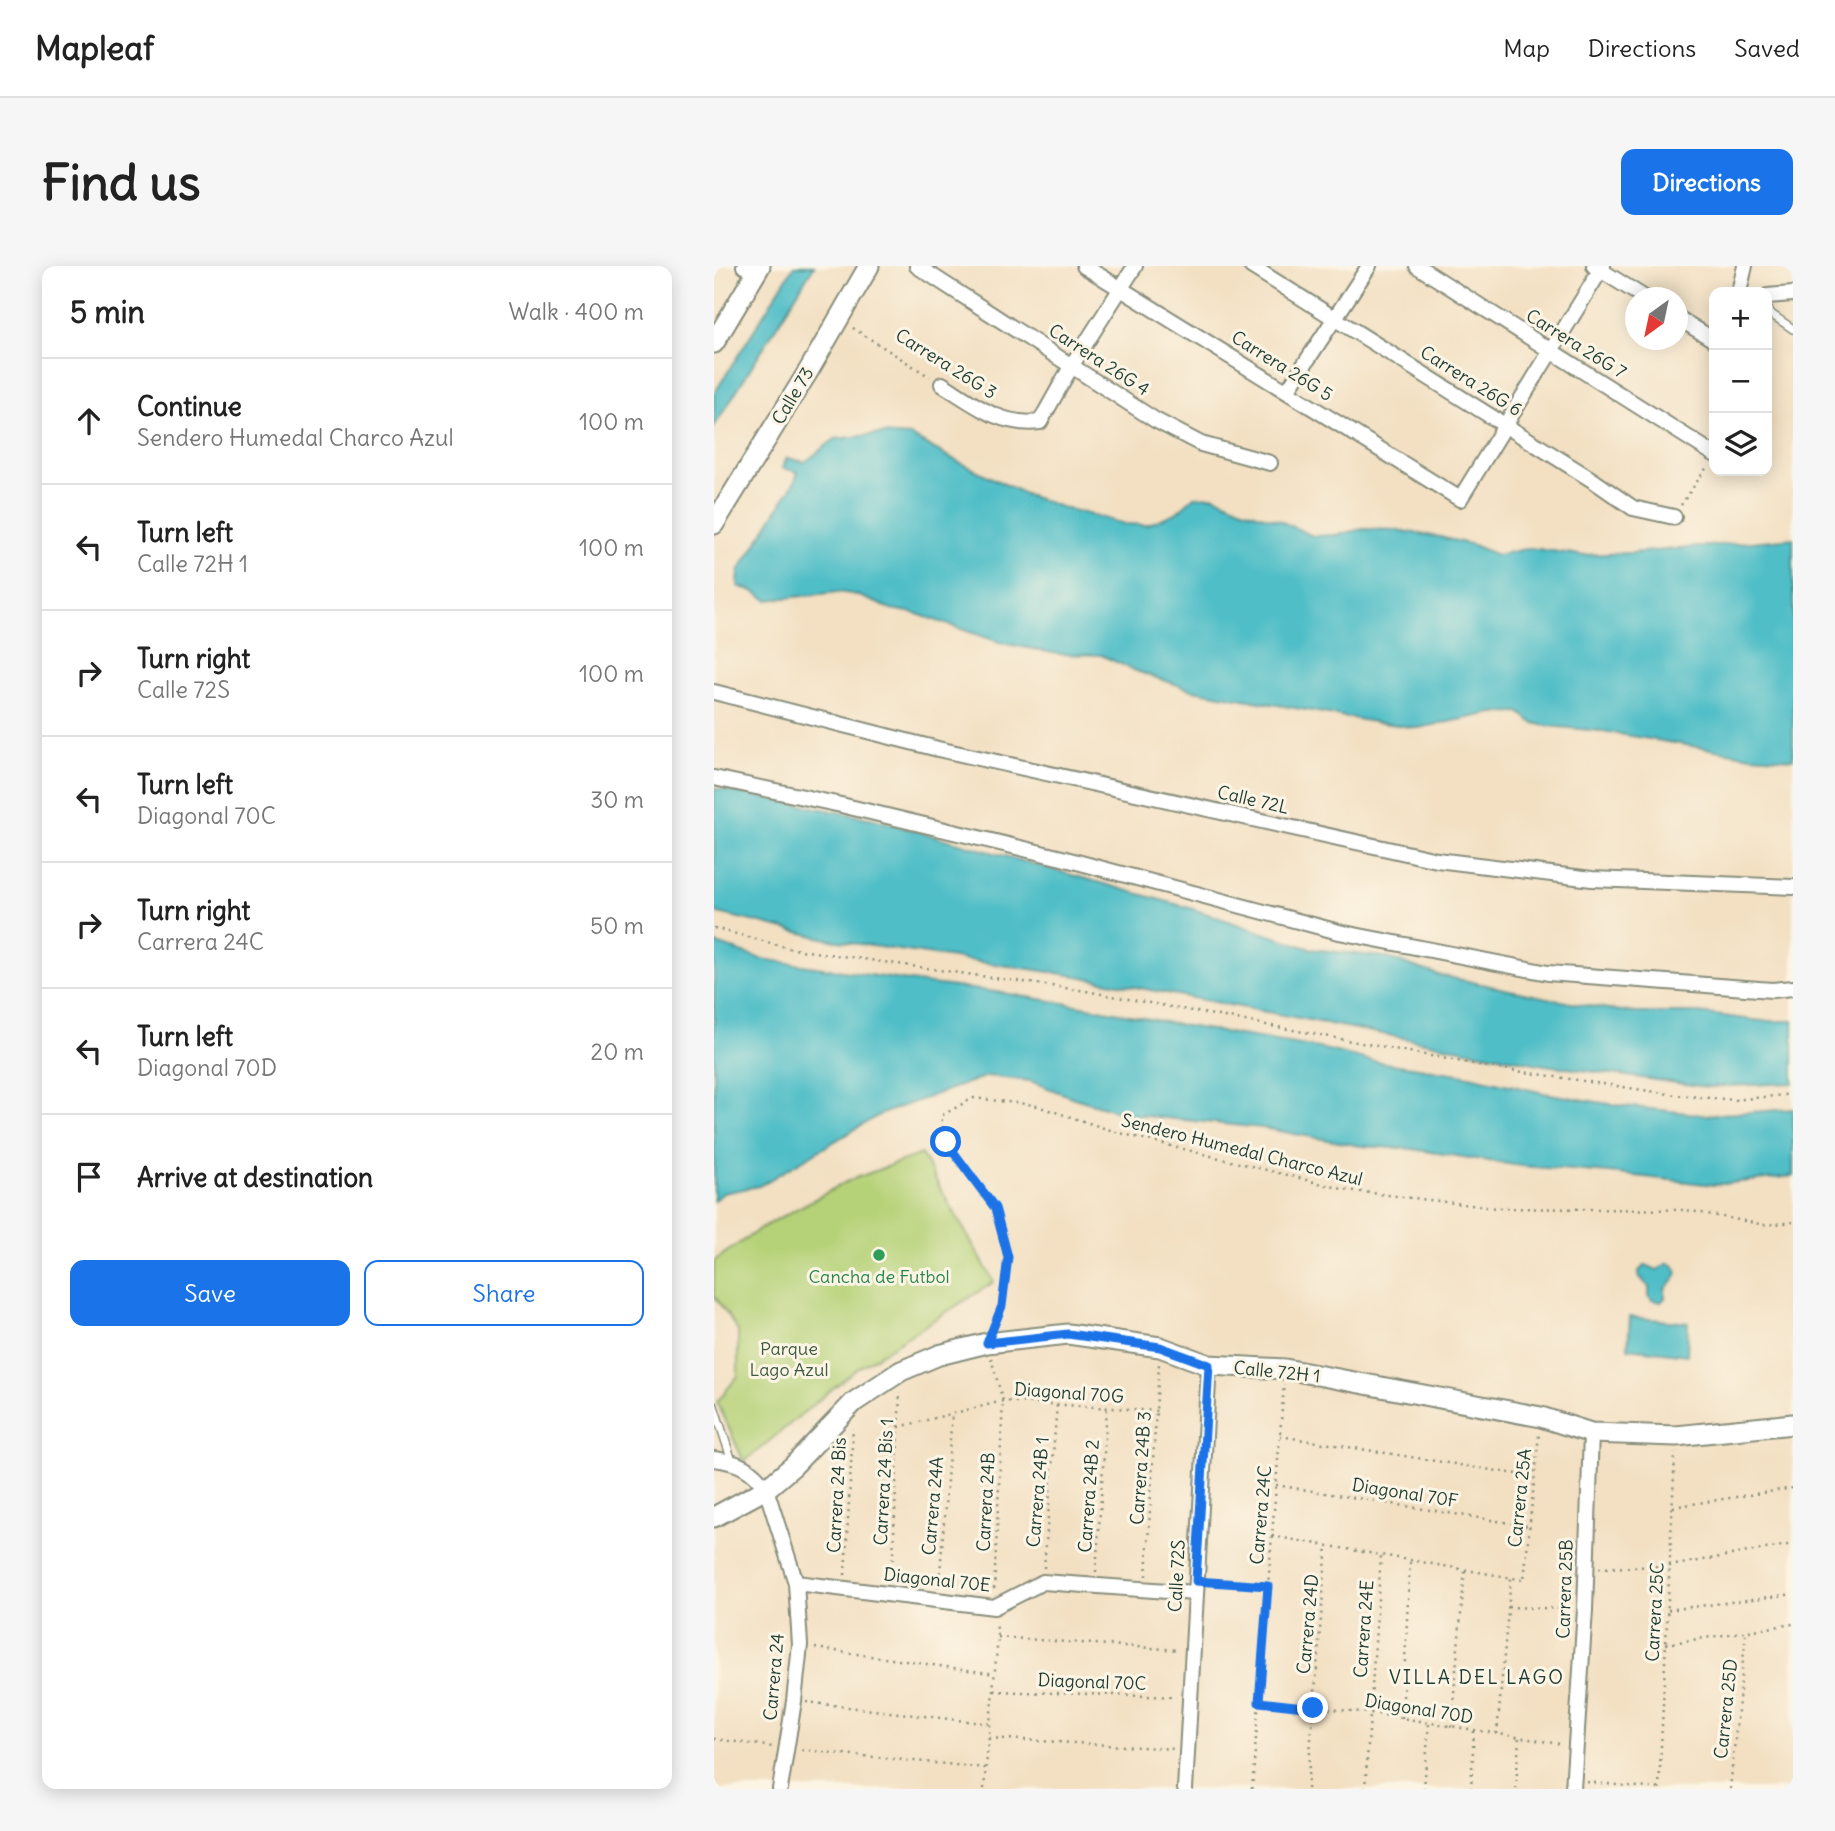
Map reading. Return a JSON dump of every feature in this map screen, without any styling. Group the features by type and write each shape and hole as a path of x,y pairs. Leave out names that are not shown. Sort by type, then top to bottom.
{"street":[{"name":"Calle 73","path":"714,524 869,266"},
{"name":"Carrera 26G 4","path":"917,266 1155,420 1201,444 1270,463"},
{"name":"Carrera 26G 5","path":"1084,266 1460,499 1505,425"},
{"path":"1072,365 1135,266"},
{"name":"Carrera 26G 6","path":"1251,266 1633,508 1674,516"},
{"path":"1287,391 1369,266"},
{"name":"Carrera 26G 7","path":"1417,266 1551,351 1709,459"},
{"path":"1740,287 1745,266"},
{"path":"1505,425 1599,267 1629,287"},
{"path":"714,343 753,268"},
{"path":"1772,296 1793,294"},
{"path":"1688,324 1709,337"},
{"name":"Carrera 26G 3","path":"942,384 1001,419 1023,424 1040,422 1072,365"},
{"name":"Calle 72L","path":"714,692 938,749 1437,860 1592,879 1793,887"},
{"path":"714,778 1062,858 1339,932 1548,974 1772,990 1793,988"},
{"name":"Calle 72H 1","path":"714,1517 766,1489 793,1466 854,1402 901,1370 939,1355 987,1343 1068,1334 1160,1347 1209,1365 1285,1369 1541,1418 1591,1433 1676,1436 1793,1424"},
{"name":"Calle 72S","path":"1185,1789 1209,1365"},
{"name":"Carrera 25B","path":"1573,1785 1585,1610 1591,1433"},
{"path":"714,1459 746,1466 757,1475 766,1489"},
{"name":"Carrera 24","path":"766,1489 796,1583 800,1645 780,1789"},
{"path":"1043,1582 1145,1590 1196,1587"},
{"name":"Diagonal 70E","path":"796,1583 994,1607 1043,1582"}],"lane":[{"path":"1772,315 1793,329"},
{"path":"714,1406 732,1461"}],"path":[{"name":"Carrera 26G 3","path":"838,319 942,384"},
{"path":"1674,516 1709,463"},
{"path":"714,928 793,949 1086,991 1484,1066 1676,1095 1735,1100 1793,1094"},
{"name":"Sendero Humedal Charco Azul","path":"987,1343 1002,1306 1008,1257 995,1208 946,1142 941,1116 973,1098 1034,1105 1116,1132 1346,1190 1496,1208 1686,1210 1765,1225 1793,1222"},
{"name":"Carrera 24B","path":"984,1789 999,1637 994,1607 1003,1401 987,1343"},
{"name":"Carrera 24B 3","path":"1145,1590 1160,1347"},
{"name":"Carrera 24C","path":"1252,1789 1285,1369"},
{"name":"Carrera 24 Bis 1","path":"891,1595 901,1370"},
{"name":"Diagonal 70G","path":"899,1427 1003,1401 1157,1411"},
{"name":"Carrera 24 Bis","path":"844,1589 854,1402"},
{"name":"Carrera 24B 1","path":"1043,1582 1057,1404"},
{"name":"Carrera 24B 2","path":"1095,1586 1107,1408"},
{"name":"Carrera 24A","path":"937,1600 952,1413"},
{"name":"Carrera 25A","path":"1511,1577 1524,1580 1541,1418"},
{"path":"1280,1436 1535,1477"},
{"name":"Carrera 25C","path":"1659,1789 1676,1436"},
{"name":"Diagonal 70F","path":"1276,1485 1530,1526"},
{"path":"1672,1507 1793,1488"},
{"path":"1272,1536 1511,1577 1497,1734"},
{"name":"Carrera 24D","path":"1307,1789 1327,1545"},
{"path":"1585,1568 1670,1566 1793,1545"},
{"name":"Carrera 24E","path":"1365,1789 1381,1555"},
{"path":"1402,1718 1410,1560"},
{"path":"1451,1727 1465,1569"},
{"path":"1196,1587 1268,1586"},
{"path":"1668,1610 1793,1594"},
{"path":"1508,1607 1585,1610"},
{"path":"1666,1644 1793,1624"},
{"name":"Carrera 25D","path":"1730,1789 1746,1632"},
{"path":"999,1637 1192,1651"},
{"path":"800,1645 995,1674"},
{"name":"Diagonal 70C","path":"993,1691 1190,1698"},
{"path":"794,1701 990,1724"},
{"name":"Diagonal 70D","path":"1259,1702 1371,1713 1576,1746"},
{"path":"1424,1789 1429,1723"},
{"path":"1471,1789 1474,1730"},
{"path":"989,1738 1186,1749"},
{"path":"1516,1789 1520,1738"},
{"path":"714,1739 786,1749 986,1768"},
{"path":"1573,1785 1659,1789"}],"green space":[{"name":"Cancha de Futbol","path":"921,1154 994,1282 855,1370 744,1462 717,1402 738,1376 738,1331 714,1295 714,1261 761,1228 848,1181"}],"water":[{"path":"794,266 814,266 714,427 714,394"},
{"path":"880,434 911,436 1027,495 1125,524 1146,525 1176,513 1194,497 1214,496 1313,536 1363,529 1396,530 1473,545 1497,555 1530,548 1581,555 1632,553 1793,538 1793,759 1752,756 1601,731 1548,726 1533,723 1519,712 1493,713 1418,728 1368,721 1193,690 1136,671 1101,655 1058,654 1002,643 914,613 891,609 857,595 838,592 768,600 738,586 739,571 794,483 798,472 782,468 787,458 805,462 835,439"},
{"path":"714,788 874,819 1193,909 1311,949 1385,957 1439,975 1576,1004 1635,1013 1699,1013 1762,1021 1793,1021 1793,1083 1707,1087 1545,1065 1077,976 831,940 714,912"},
{"path":"714,943 762,959 1094,1008 1615,1105 1706,1115 1793,1109 1793,1176 1713,1185 1521,1166 1412,1149 1361,1146 1262,1128 1127,1114 1030,1081 987,1076 881,1114 759,1186 723,1193 714,1201"},
{"path":"1669,1263 1677,1269 1677,1276 1665,1289 1665,1298 1661,1302 1652,1300 1649,1287 1639,1276 1639,1271 1646,1265 1657,1270"},
{"path":"1630,1317 1688,1323 1687,1355 1628,1348"}],"place":[{"name":"Cancha de Futbol","path":"879,1255"}],"district":[{"name":"VILLA DEL LAGO","path":"1477,1677"}],"route":[{"path":"946,1142 995,1208 1008,1257 1002,1306 987,1343 1068,1334 1160,1347 1209,1365 1196,1581 1268,1586 1259,1702 1313,1708"}],"park label":[{"name":"Parque Lago Azul","path":"789,1359"}]}
